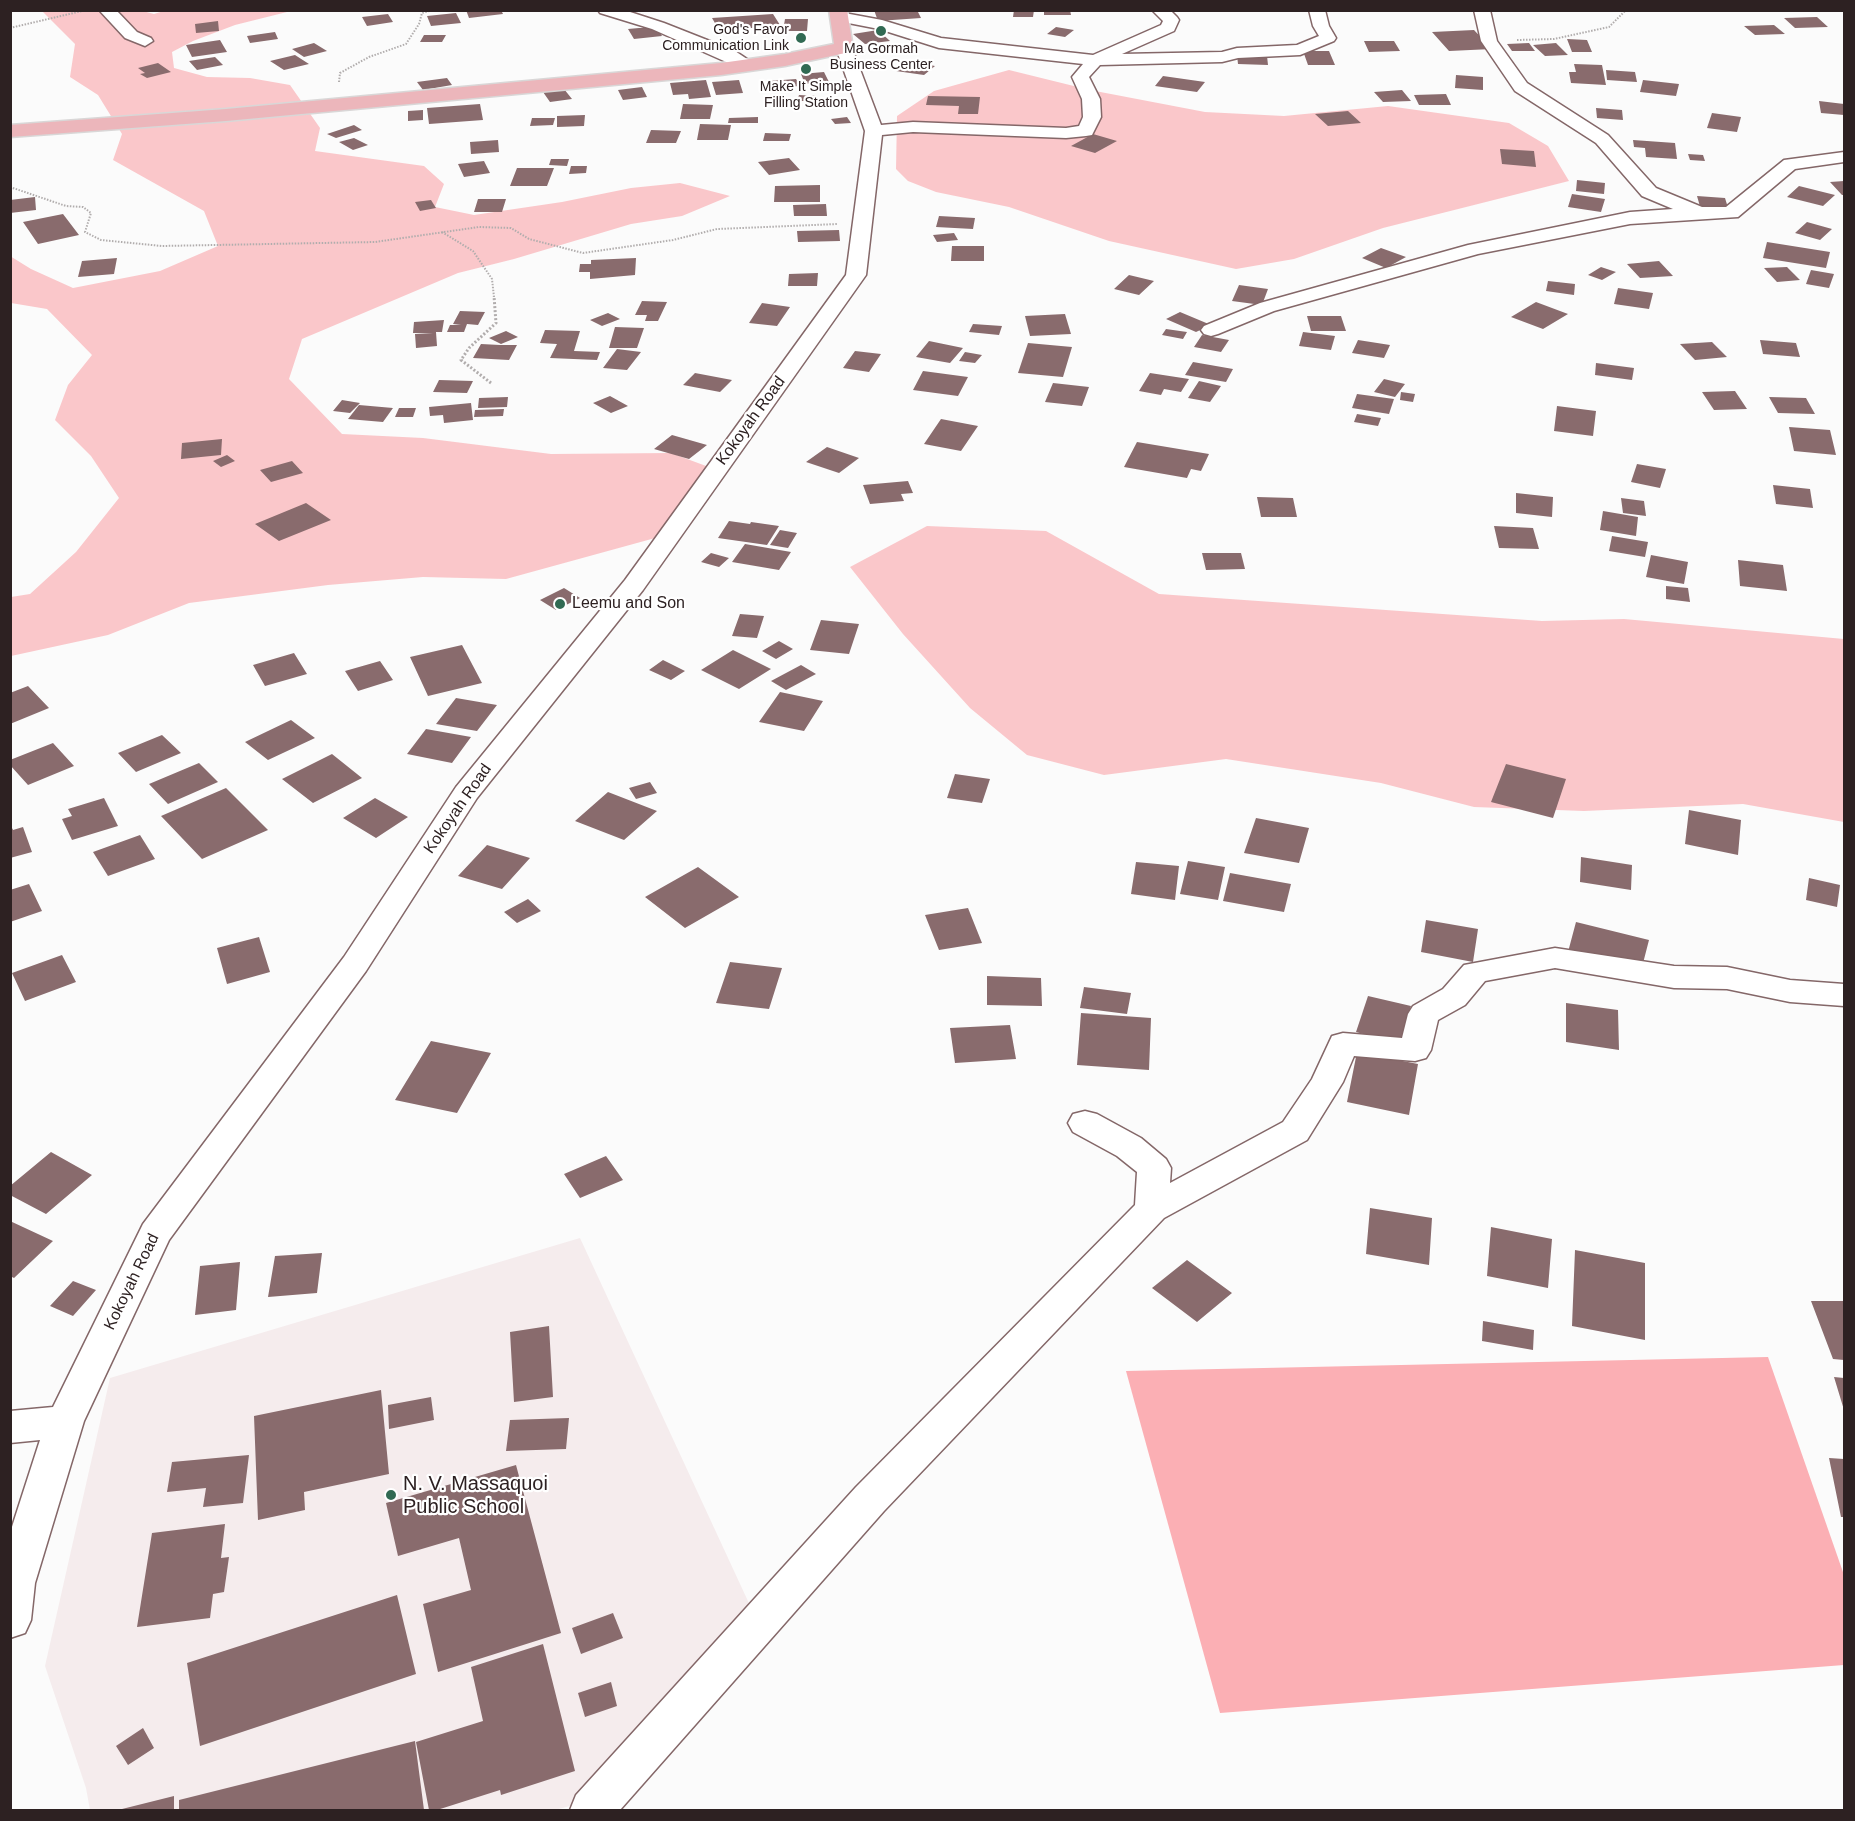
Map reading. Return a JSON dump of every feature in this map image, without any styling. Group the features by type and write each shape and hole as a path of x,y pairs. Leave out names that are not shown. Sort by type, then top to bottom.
{"main road":[{"name":"Kokoyah Road","path":"839,14 844,48"},
{"path":"10,131 335,105 748,65 844,48"}],"street":[{"path":"106,10 130,35 146,41"},
{"path":"606,10 658,26 748,65"},
{"path":"874,131 913,127 1066,133 1086,131 1092,117 1091,99 1080,77 1095,60 1168,28 1170,20 1160,10"},
{"path":"839,14 939,43 1095,60 1222,57 1237,53 1300,50 1328,38 1321,26 1317,10"},
{"path":"1482,10 1489,41 1521,87 1602,139 1649,192 1699,213"},
{"name":"Kokoyah Road","path":"10,1620 15,1583 65,1421 155,1233 355,964 466,793 634,585 856,275 874,131 844,48"},
{"path":"1210,330 1267,307 1475,249 1630,218 1731,213 1790,164 1845,157"},
{"path":"592,1810 870,1499 1152,1209 1295,1131 1328,1082 1343,1044 1415,1050 1424,1014 1454,997 1475,972 1555,958 1674,977 1726,978 1790,991 1845,995"},
{"path":"1085,1123 1130,1147 1154,1168 1152,1209"},
{"path":"10,1428 65,1421"}],"path":[{"path":"10,28 83,10"},
{"path":"335,105 340,73 369,57 406,44 419,24 422,13 433,10"},
{"path":"1489,41 1554,39 1609,27 1626,10"},
{"path":"10,187 66,206 83,207 92,213 85,232 101,240 162,246 375,242 479,227 511,228 529,239 583,253 673,240 717,229 841,223"},
{"path":"441,232 473,251 492,279 496,322 469,348 461,360 491,383"}],"shaded area":[{"path":"139,10 154,14 167,10 291,11 235,25 193,41 172,52 174,68 207,77 250,78 290,85 320,128 315,151 424,166 444,184 435,207 474,215 562,202 631,188 680,183 730,196 682,216 631,224 458,273 302,339 289,379 342,434 423,438 551,454 671,453 725,473 677,532 506,579 423,577 328,585 189,603 108,635 11,656 11,597 30,594 76,552 119,498 91,456 55,420 68,385 92,355 47,309 11,303 10,256 31,269 73,288 160,271 218,246 204,211 113,160 122,134 98,95 70,77 75,44 42,11"},
{"path":"1009,70 1090,90 1205,112 1284,116 1388,106 1509,123 1548,146 1569,181 1383,228 1294,259 1236,269 1109,241 1009,207 936,192 908,181 896,169 897,116 934,91"},
{"path":"927,526 1046,531 1159,594 1542,621 1624,619 1844,639 1844,822 1743,804 1584,811 1474,807 1381,783 1226,759 1104,775 1027,755 970,708 903,634 850,567"},
{"name":"N. V. Massaquoi Public School","path":"580,1238 753,1612 589,1801 555,1810 90,1810 86,1788 45,1666 110,1378"},
{"path":"1768,1357 1844,1575 1844,1665 1220,1713 1126,1371"}],"building":[{"path":"466,10 501,10 503,14 469,18"},
{"path":"874,10 917,10 921,18 878,21"},
{"path":"1014,10 1034,10 1033,17 1013,17"},
{"path":"1044,10 1070,10 1071,15 1044,15"},
{"path":"456,13 461,23 431,26 427,16"},
{"path":"388,14 393,22 367,26 362,17"},
{"path":"773,14 780,25 732,30 735,33 722,35 712,18"},
{"path":"1817,17 1828,27 1795,28 1784,18"},
{"path":"785,19 808,19 807,31 783,31"},
{"path":"218,21 219,31 196,33 195,24"},
{"path":"1774,25 1785,34 1755,35 1744,26"},
{"path":"1056,27 1074,30 1065,37 1047,34"},
{"path":"657,28 662,36 634,39 628,29"},
{"path":"878,30 890,41 865,44 853,34"},
{"path":"1474,30 1492,49 1449,51 1432,32"},
{"path":"275,32 278,39 250,43 247,36"},
{"path":"424,35 446,35 442,42 420,42"},
{"path":"1567,39 1587,40 1592,52 1572,52"},
{"path":"220,40 227,52 192,57 186,45"},
{"path":"1364,41 1394,41 1400,51 1369,52"},
{"path":"314,43 327,51 304,57 292,49"},
{"path":"1529,43 1535,51 1512,51 1507,44"},
{"path":"1556,43 1568,55 1545,56 1533,45"},
{"path":"1303,51 1329,51 1335,65 1308,65"},
{"path":"295,55 309,64 284,70 270,61"},
{"path":"1237,55 1267,56 1268,65 1238,64"},
{"path":"215,57 223,65 197,70 189,61"},
{"path":"907,61 935,66 924,75 896,71"},
{"path":"158,63 171,72 147,78 140,74 145,73 138,68"},
{"path":"1574,64 1602,65 1606,85 1571,83 1569,72 1576,72"},
{"path":"1606,70 1635,72 1637,82 1607,80"},
{"path":"824,72 829,82 805,84 801,74"},
{"path":"1456,75 1483,77 1483,90 1455,88"},
{"path":"1163,76 1205,82 1197,92 1155,86"},
{"path":"447,78 452,85 423,90 417,82"},
{"path":"796,79 800,86 772,88 769,81"},
{"path":"706,80 711,97 689,99 688,94 673,95 670,83"},
{"path":"739,80 743,93 716,95 712,82"},
{"path":"1643,80 1679,84 1676,96 1640,92"},
{"path":"642,87 647,97 623,100 618,90"},
{"path":"564,89 572,99 550,102 543,92"},
{"path":"1402,90 1411,101 1383,102 1374,92"},
{"path":"1446,94 1451,105 1419,105 1414,95"},
{"path":"799,95 818,96 816,101 797,101"},
{"path":"928,96 980,97 978,114 958,114 959,106 926,105"},
{"path":"1819,101 1844,104 1844,115 1821,113"},
{"path":"480,104 483,120 429,124 427,108"},
{"path":"683,104 713,105 710,119 680,119"},
{"path":"1596,108 1622,110 1623,120 1597,118"},
{"path":"423,110 423,120 408,121 408,111"},
{"path":"1348,111 1361,123 1328,126 1315,114"},
{"path":"1712,113 1741,117 1737,132 1707,128"},
{"path":"585,115 584,126 557,127 557,116"},
{"path":"758,117 758,123 728,123 729,118"},
{"path":"847,117 851,123 835,124 831,119"},
{"path":"532,118 555,118 553,125 530,126"},
{"path":"700,124 731,125 728,140 697,140"},
{"path":"354,125 362,130 336,138 327,134"},
{"path":"651,130 681,131 676,143 646,143"},
{"path":"765,133 791,134 789,141 763,141"},
{"path":"1093,134 1117,141 1095,153 1071,146"},
{"path":"354,138 368,145 353,150 339,142"},
{"path":"498,140 499,152 471,154 470,142"},
{"path":"1633,140 1675,143 1677,159 1646,157 1645,148 1634,147"},
{"path":"1500,149 1534,151 1536,167 1502,164"},
{"path":"1688,154 1703,155 1705,161 1690,160"},
{"path":"789,158 800,170 769,175 758,162"},
{"path":"551,159 569,159 567,166 549,165"},
{"path":"484,161 490,173 464,177 458,164"},
{"path":"571,166 587,166 586,173 569,174"},
{"path":"517,168 554,168 547,186 510,186"},
{"path":"1577,180 1605,183 1604,194 1576,191"},
{"path":"1844,181 1844,195 1842,195 1830,182"},
{"path":"820,185 820,202 774,202 775,186"},
{"path":"1799,186 1835,195 1823,206 1787,197"},
{"path":"1572,194 1605,199 1601,212 1568,207"},
{"path":"1697,196 1725,198 1729,211 1701,210"},
{"path":"35,197 36,210 10,213 10,200"},
{"path":"478,199 506,199 502,212 474,212"},
{"path":"431,200 436,208 420,211 415,202"},
{"path":"826,204 827,216 794,216 793,205"},
{"path":"63,214 79,235 38,244 23,222"},
{"path":"939,216 975,218 973,229 936,227"},
{"path":"1807,222 1832,229 1820,240 1795,233"},
{"path":"839,230 840,241 798,242 797,231"},
{"path":"954,233 958,240 937,242 933,235"},
{"path":"1767,242 1830,252 1826,268 1763,258"},
{"path":"952,246 984,246 984,261 951,261"},
{"path":"1381,248 1406,257 1386,268 1362,258"},
{"path":"117,258 114,274 78,277 82,261"},
{"path":"636,258 635,275 590,279 590,272 579,272 580,264 591,264 591,260"},
{"path":"1659,261 1673,276 1640,278 1627,264"},
{"path":"1601,267 1616,272 1602,280 1588,275"},
{"path":"1787,267 1800,280 1777,282 1764,268"},
{"path":"1811,270 1834,274 1829,288 1806,284"},
{"path":"818,273 817,286 788,286 789,274"},
{"path":"1129,275 1154,281 1139,295 1114,289"},
{"path":"1548,281 1575,284 1574,295 1546,291"},
{"path":"1239,285 1268,289 1262,305 1232,301"},
{"path":"1618,288 1653,293 1649,309 1614,304"},
{"path":"642,301 667,302 658,321 645,321 647,315 635,315"},
{"path":"1536,302 1568,314 1543,329 1511,317"},
{"path":"762,303 790,307 777,326 749,323"},
{"path":"460,311 485,312 478,325 467,324 464,332 447,332 450,325 461,325 453,324"},
{"path":"1180,312 1211,325 1196,332 1166,319"},
{"path":"608,313 620,319 602,326 590,320"},
{"path":"1065,314 1071,334 1030,336 1025,316"},
{"path":"1307,316 1341,316 1346,331 1311,331"},
{"path":"444,320 442,332 436,332 437,346 416,348 415,334 433,333 413,333 414,322"},
{"path":"973,324 1002,326 999,335 969,332"},
{"path":"615,327 644,328 637,348 609,348"},
{"path":"1166,329 1187,332 1183,339 1162,335"},
{"path":"545,330 580,331 574,351 600,352 597,360 550,358 557,344 540,343"},
{"path":"506,331 518,337 501,344 489,338"},
{"path":"1303,332 1335,336 1331,350 1299,346"},
{"path":"1202,335 1229,340 1221,352 1194,347"},
{"path":"1358,340 1390,345 1384,358 1352,353"},
{"path":"1760,340 1796,343 1800,357 1763,354"},
{"path":"929,341 963,348 950,363 916,357"},
{"path":"1712,342 1727,357 1695,360 1680,344"},
{"path":"1028,343 1072,347 1063,377 1018,373"},
{"path":"481,344 517,345 509,360 473,358"},
{"path":"617,349 641,352 627,370 603,368"},
{"path":"855,351 881,354 869,372 843,368"},
{"path":"965,352 982,355 975,363 959,361"},
{"path":"1193,362 1233,369 1226,382 1185,375"},
{"path":"1596,363 1634,368 1632,380 1595,375"},
{"path":"923,371 968,377 958,396 913,390"},
{"path":"695,373 732,380 720,392 683,385"},
{"path":"1150,373 1189,379 1181,392 1164,389 1161,395 1139,391"},
{"path":"1384,379 1405,384 1395,397 1374,392"},
{"path":"439,380 473,381 467,393 433,392"},
{"path":"1199,381 1221,386 1210,402 1188,398"},
{"path":"1053,383 1089,387 1082,406 1045,402"},
{"path":"1735,391 1747,409 1714,410 1702,392"},
{"path":"1401,392 1415,394 1413,402 1400,400"},
{"path":"1357,394 1394,399 1389,414 1352,408"},
{"path":"610,396 628,406 611,413 593,403"},
{"path":"508,397 507,407 478,408 479,398"},
{"path":"1769,397 1806,398 1815,414 1778,413"},
{"path":"342,400 360,403 350,413 333,411"},
{"path":"471,403 473,420 444,423 443,415 430,416 429,407"},
{"path":"359,405 393,408 383,422 348,419"},
{"path":"1557,406 1596,411 1593,436 1554,431"},
{"path":"399,408 416,408 413,417 395,417"},
{"path":"504,409 503,416 474,417 475,410"},
{"path":"1357,414 1381,418 1378,426 1354,422"},
{"path":"941,419 978,426 961,451 924,444"},
{"path":"1789,427 1830,430 1836,455 1794,451"},
{"path":"672,435 707,445 689,459 654,449"},
{"path":"222,439 221,455 181,459 182,443"},
{"path":"1137,442 1209,454 1201,471 1191,469 1187,478 1124,467"},
{"path":"827,447 859,458 839,473 806,462"},
{"path":"227,455 235,461 221,467 213,461"},
{"path":"292,461 303,473 271,482 260,470"},
{"path":"1637,464 1666,469 1660,488 1631,482"},
{"path":"908,481 913,493 901,494 904,501 870,504 863,485"},
{"path":"1773,485 1810,489 1813,508 1776,504"},
{"path":"1516,493 1553,497 1552,517 1516,513"},
{"path":"1257,497 1293,498 1297,517 1261,517"},
{"path":"1621,498 1644,501 1646,516 1623,513"},
{"path":"306,503 331,520 279,541 255,524"},
{"path":"1603,511 1638,517 1636,536 1600,530"},
{"path":"729,521 779,526 767,545 718,538"},
{"path":"1494,526 1533,528 1539,549 1499,548"},
{"path":"780,530 797,533 788,548 770,545"},
{"path":"1612,536 1648,542 1645,557 1609,551"},
{"path":"745,544 791,552 779,570 732,562"},
{"path":"711,553 729,558 719,567 701,562"},
{"path":"1202,553 1241,553 1245,569 1206,570"},
{"path":"1651,555 1688,562 1684,584 1646,577"},
{"path":"1738,560 1783,565 1787,591 1740,586"},
{"path":"1666,586 1688,588 1690,602 1666,599"},
{"path":"564,588 580,598 556,610 540,600"},
{"path":"740,614 764,616 757,638 732,636"},
{"path":"821,620 859,624 849,654 810,650"},
{"path":"779,641 793,649 776,659 762,651"},
{"path":"462,645 482,683 428,696 410,657"},
{"path":"733,650 771,669 739,689 701,670"},
{"path":"294,653 307,674 265,686 253,665"},
{"path":"663,660 685,671 671,680 649,670"},
{"path":"380,661 393,680 358,691 345,671"},
{"path":"801,665 816,674 786,690 771,681"},
{"path":"28,686 49,708 10,724 10,693"},
{"path":"780,692 823,701 804,731 759,722"},
{"path":"456,698 497,705 477,731 436,724"},
{"path":"291,720 315,738 268,760 245,742"},
{"path":"426,729 471,737 452,763 407,754"},
{"path":"162,735 181,753 136,772 118,753"},
{"path":"53,743 74,766 28,785 10,765 10,760"},
{"path":"332,754 362,778 313,803 282,779"},
{"path":"199,763 218,782 168,804 149,784"},
{"path":"1506,764 1566,779 1553,818 1491,802"},
{"path":"955,774 990,779 982,803 947,798"},
{"path":"650,782 657,793 636,799 629,788"},
{"path":"226,788 268,830 202,859 161,816"},
{"path":"608,792 657,811 624,840 575,821"},
{"path":"104,798 118,826 72,840 62,819 72,816 68,809"},
{"path":"375,798 408,817 376,838 343,818"},
{"path":"1689,810 1741,820 1738,855 1685,844"},
{"path":"1256,818 1309,828 1299,863 1244,853"},
{"path":"10,824 13,830 23,827 32,852 10,858"},
{"path":"140,835 155,859 108,876 93,852"},
{"path":"487,845 530,858 502,889 458,876"},
{"path":"1581,857 1632,865 1631,890 1580,882"},
{"path":"1188,861 1225,867 1218,900 1180,894"},
{"path":"1136,862 1179,866 1175,900 1131,894"},
{"path":"698,867 739,897 685,928 645,897"},
{"path":"1230,873 1291,884 1284,912 1223,901"},
{"path":"1809,878 1840,885 1837,907 1806,900"},
{"path":"29,884 42,911 10,922 10,890"},
{"path":"528,899 541,911 517,923 504,912"},
{"path":"968,908 982,943 939,950 925,915"},
{"path":"1426,920 1478,929 1473,962 1421,952"},
{"path":"1576,922 1649,940 1641,971 1568,952"},
{"path":"259,937 270,972 227,984 217,948"},
{"path":"62,955 76,982 25,1001 12,973"},
{"path":"730,962 782,968 769,1009 716,1003"},
{"path":"987,976 1041,978 1042,1006 987,1005"},
{"path":"1084,987 1131,993 1127,1014 1080,1008"},
{"path":"1368,996 1411,1006 1400,1044 1356,1032"},
{"path":"1566,1003 1618,1010 1619,1050 1566,1042"},
{"path":"1081,1013 1151,1018 1149,1070 1077,1065"},
{"path":"1010,1025 1016,1059 955,1063 950,1028"},
{"path":"431,1041 491,1053 457,1113 395,1100"},
{"path":"1357,1052 1418,1064 1409,1115 1347,1102"},
{"path":"51,1152 92,1175 46,1214 10,1195 10,1186"},
{"path":"606,1156 623,1180 580,1198 564,1174"},
{"path":"1370,1208 1432,1218 1429,1265 1366,1254"},
{"path":"10,1221 53,1241 14,1278 10,1276"},
{"path":"1491,1227 1552,1239 1548,1288 1487,1276"},
{"path":"1575,1250 1645,1263 1645,1340 1572,1326"},
{"path":"322,1253 317,1293 268,1297 275,1256"},
{"path":"1187,1260 1232,1293 1197,1322 1152,1288"},
{"path":"240,1262 236,1310 195,1315 200,1266"},
{"path":"73,1281 96,1290 73,1316 50,1306"},
{"path":"1811,1301 1844,1301 1844,1360 1833,1359"},
{"path":"1483,1321 1534,1330 1533,1350 1482,1341"},
{"path":"549,1326 553,1397 514,1402 510,1332"},
{"path":"1834,1377 1844,1378 1844,1410"},
{"path":"381,1390 389,1474 304,1492 305,1510 258,1520 254,1416"},
{"path":"431,1397 434,1420 389,1429 388,1405"},
{"path":"569,1418 566,1449 506,1451 510,1420"},
{"path":"249,1455 243,1503 203,1507 206,1488 167,1492 172,1462"},
{"path":"1829,1458 1844,1459 1844,1517 1841,1517"},
{"path":"516,1465 561,1633 438,1672 423,1604 471,1590 459,1538 398,1556 386,1503"},
{"path":"225,1524 221,1558 229,1557 224,1592 213,1594 210,1618 137,1627 152,1533"},
{"path":"397,1595 416,1674 200,1746 187,1663"},
{"path":"613,1613 623,1638 581,1654 572,1628"},
{"path":"543,1644 575,1771 501,1795 500,1790 437,1810 429,1810 416,1742 483,1721 471,1667"},
{"path":"611,1682 617,1706 585,1717 578,1693"},
{"path":"143,1728 154,1748 128,1765 116,1746"},
{"path":"415,1741 424,1810 179,1810 179,1800"},
{"path":"174,1796 174,1810 118,1810"}],"place":[{"name":"Ma Gormah Business Center","path":"881,31"},
{"name":"God's Favor Communication Link","path":"801,38"},
{"name":"Make It Simple Filling Station","path":"806,69"},
{"name":"Leemu and Son","path":"560,604"},
{"name":"N. V. Massaquoi Public School","path":"391,1495"}]}
